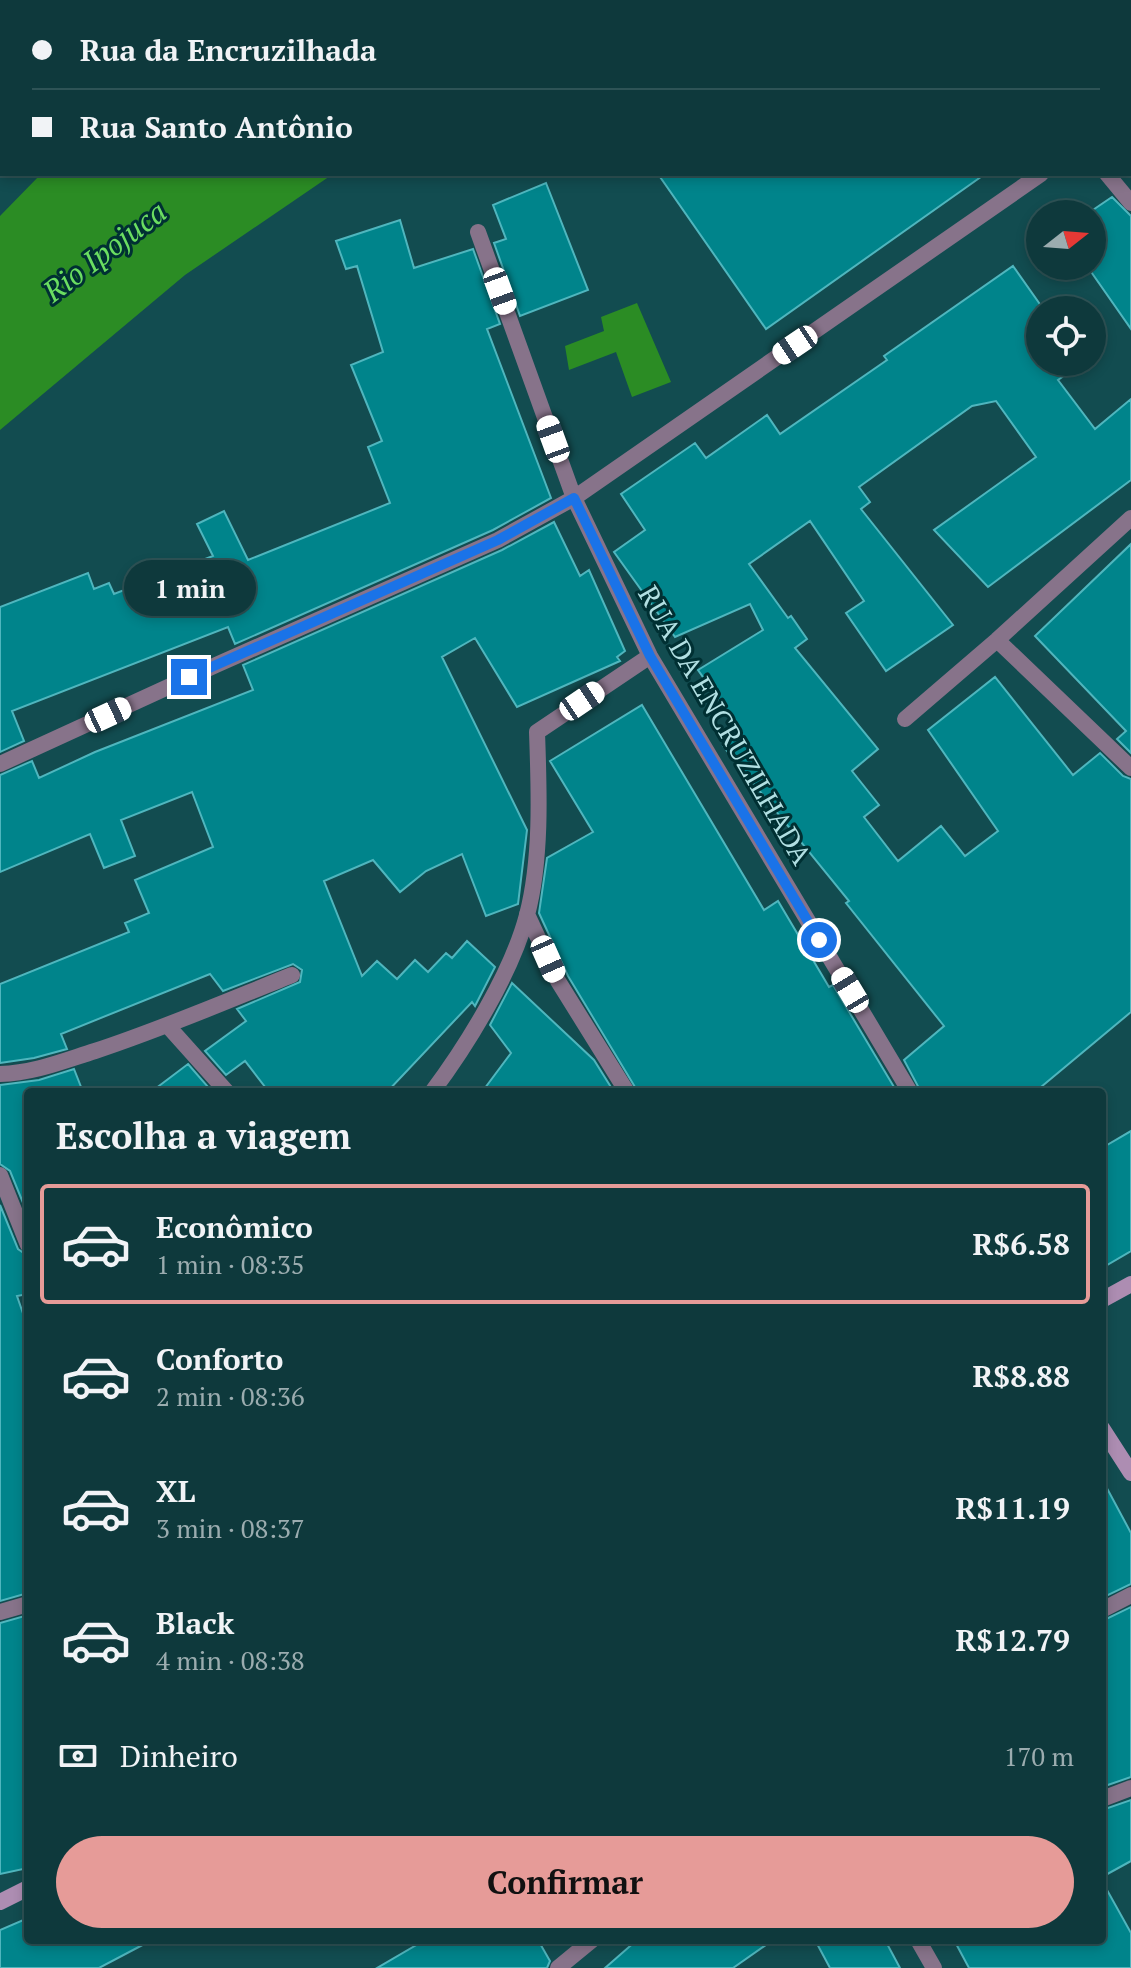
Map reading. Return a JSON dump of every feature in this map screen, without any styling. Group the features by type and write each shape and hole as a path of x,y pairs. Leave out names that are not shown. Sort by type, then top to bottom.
{"street":[{"path":"0,764 498,540 574,498 1038,176"},
{"path":"1109,176 1131,203"},
{"name":"RUA DA ENCRUZILHADA","path":"478,232 574,498 650,656 908,1088"},
{"path":"905,719 1131,518"},
{"path":"997,640 1131,768"},
{"path":"435,1088 508,968 527,914 536,851 539,783 537,732 650,656"},
{"path":"527,914 558,981 625,1088"},
{"path":"0,1074 45,1069 292,975"},
{"path":"167,1025 223,1088"},
{"path":"0,1175 24,1235"},
{"path":"1106,1298 1131,1284"},
{"path":"1106,1434 1131,1473"},
{"path":"1106,1608 1131,1595"},
{"path":"0,1612 24,1605"},
{"path":"1106,1797 1131,1788"},
{"path":"0,1902 24,1890"},
{"path":"558,1968 587,1944"},
{"path":"920,1944 934,1968"}],"water":[{"name":"Rio Ipojuca","path":"39,176 330,176 185,275 0,430 0,216"},
{"path":"637,303 671,382 632,397 616,352 569,370 565,346 604,331 601,317"}],"building":[{"path":"659,176 982,176 766,329"},
{"path":"546,183 588,290 520,316 494,243 506,239 493,205"},
{"path":"1112,197 1131,216 1131,329 1097,280 1106,280 1106,201"},
{"path":"400,220 414,268 473,249 500,324 487,329 551,498 493,530 235,644 228,627 12,711 24,741 0,752 0,607 88,573 94,589 109,583 114,594 213,556 197,524 224,511 248,560 390,503 368,447 382,441 351,365 383,352 357,266 346,269 336,241"},
{"path":"1013,266 1034,296 1026,296 1026,376 1064,376 1058,380 1095,429 1131,399 1131,480 988,587 934,530 1036,457 996,401 972,406 859,487 870,502 861,509 953,625 886,671 846,613 864,601 810,521 749,564 807,639 795,648 878,749 852,771 879,805 864,817 898,861 941,826 965,856 998,831 928,730 995,677 1073,775 1100,753 1123,776 1131,779 1131,1012 1040,1088 919,1088 904,1060 944,1026 846,903 849,901 723,746 741,731 698,670 763,630 750,604 675,637 614,552 645,530 621,494 695,443 706,458 767,415 780,434 887,360 884,356"},
{"path":"554,522 580,576 589,570 625,651 617,657 620,661 517,707 475,638 442,657 527,830 518,904 486,916 462,854 426,871 400,892 373,860 324,881 362,976 377,961 397,979 415,960 428,972 446,953 452,958 467,941 495,967 475,1006 472,1002 391,1088 266,1088 245,1061 226,1075 205,1051 246,1021 237,1009 300,982 302,970 293,964 223,991 210,974 61,1034 67,1049 0,1063 0,984 129,932 125,923 149,913 135,880 213,847 192,792 121,820 135,856 104,868 90,834 0,872 0,775 32,761 39,778 95,752 253,690 243,665 502,550"},
{"path":"1131,544 1131,753 1117,739 1126,731 1035,636"},
{"path":"642,705 764,910 778,901 895,1088 636,1088 568,976 539,913 547,858 593,832 550,761"},
{"path":"512,983 594,1060 612,1088 485,1088 511,1053 490,1025"},
{"path":"188,1064 209,1088 156,1088"},
{"path":"74,1069 81,1088 24,1088 24,1205 10,1171 0,1164 0,1085 39,1080"},
{"path":"1131,1131 1131,1251 1106,1266 1106,1146"},
{"path":"0,1205 18,1249 24,1253 24,1295 17,1296 24,1316 24,1594 0,1601"},
{"path":"1106,1486 1131,1533 1131,1584 1106,1596"},
{"path":"1131,1607 1131,1777 1106,1786 1106,1619"},
{"path":"24,1616 24,1869 0,1874 0,1623"},
{"path":"1131,1800 1131,1861 1106,1875 1106,1809"},
{"path":"1106,1888 1131,1933 1131,1968 969,1968 956,1944 1106,1944"},
{"path":"24,1920 24,1944 144,1944 99,1968 0,1968 0,1930"},
{"path":"418,1944 540,1944 550,1961 547,1968 377,1968"},
{"path":"632,1944 767,1944 733,1968 605,1968"},
{"path":"817,1944 887,1944 900,1968 830,1968"}],"route":[{"path":"189,677 498,540 574,498 650,656 819,940"}]}
